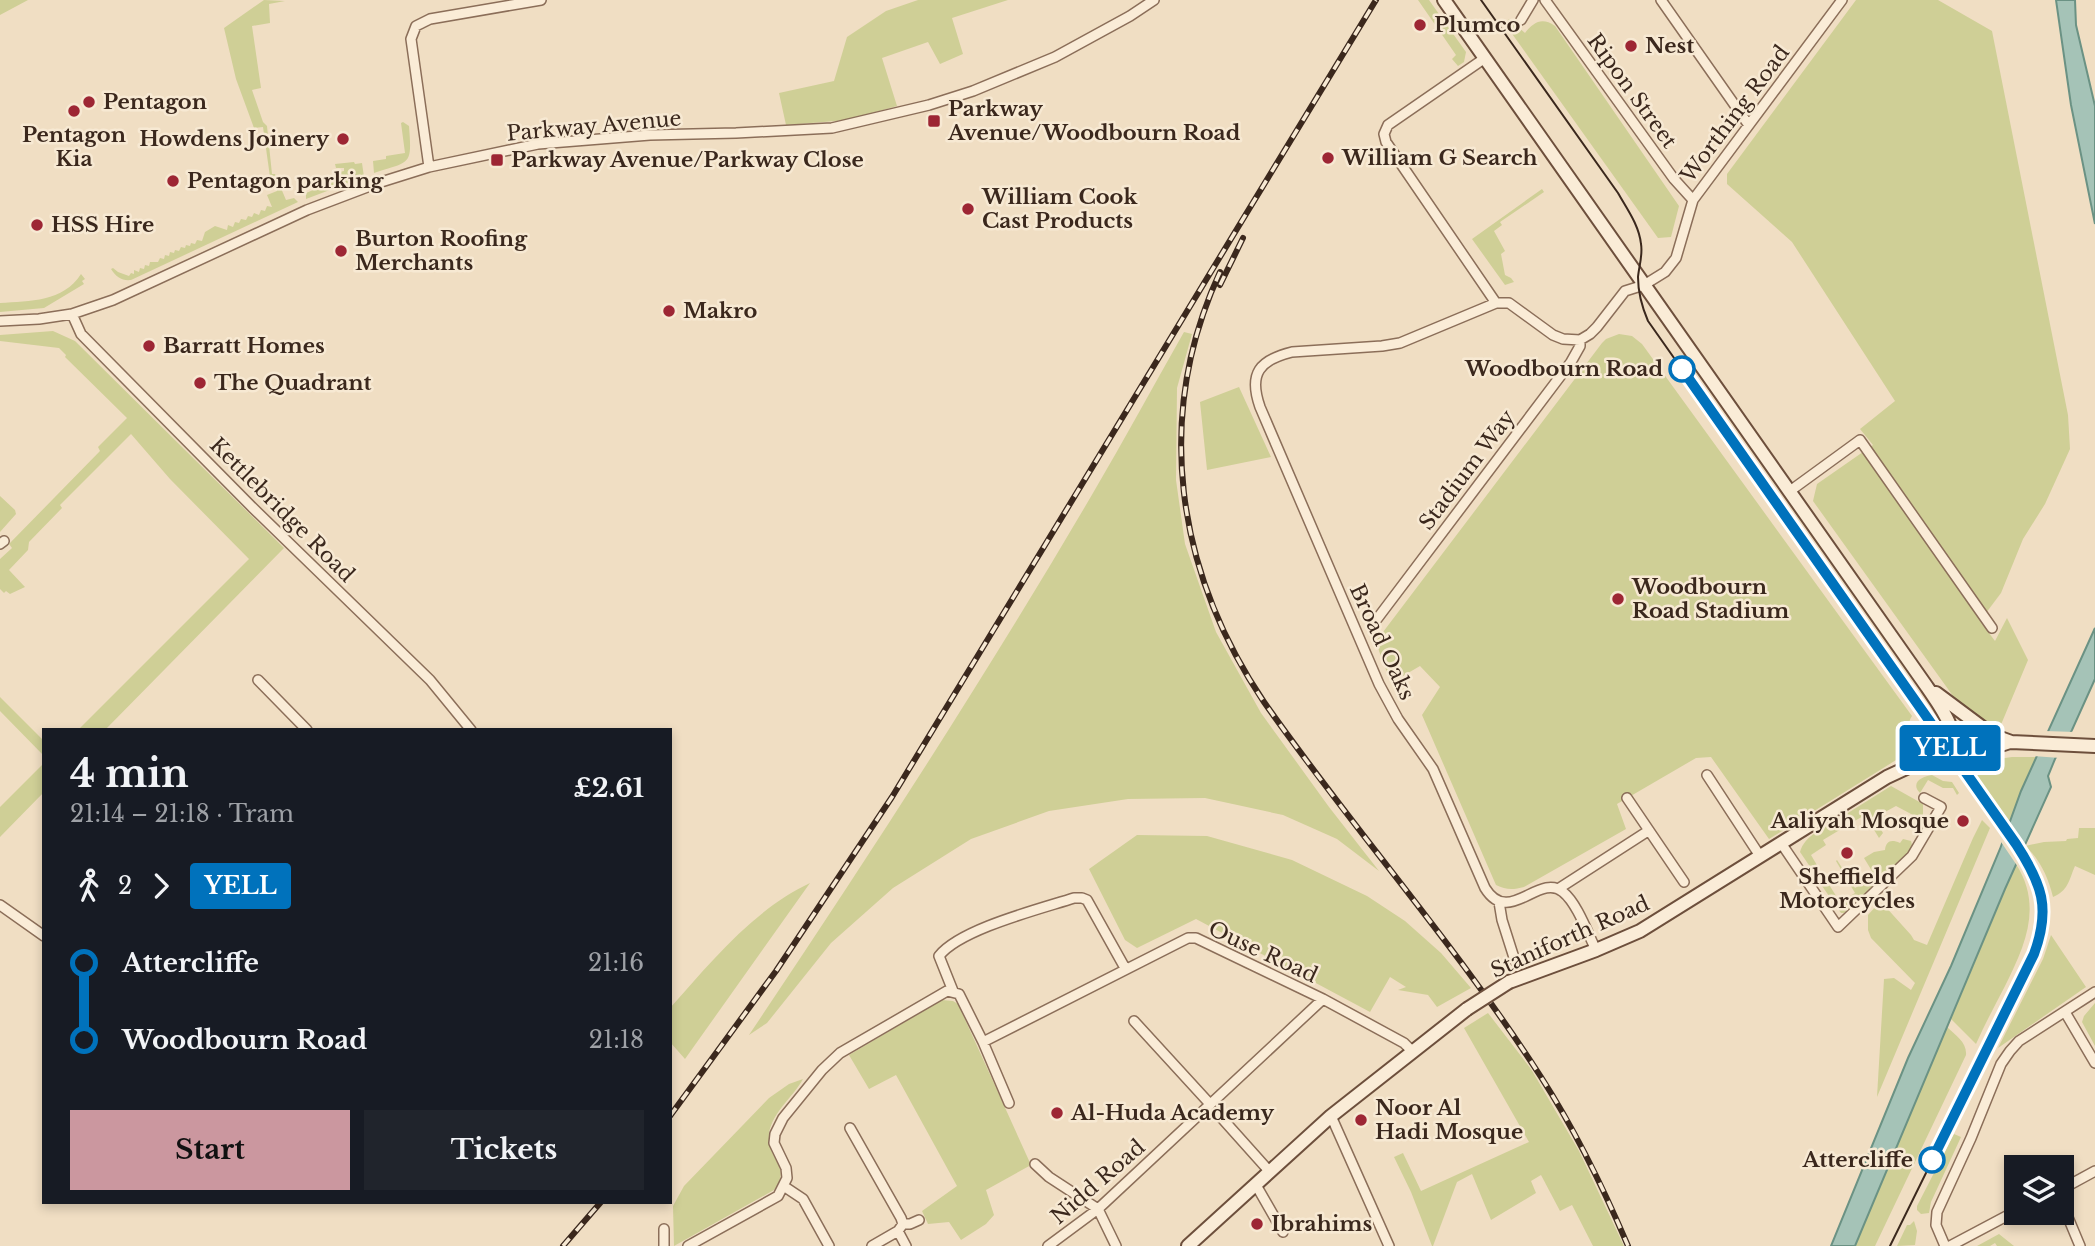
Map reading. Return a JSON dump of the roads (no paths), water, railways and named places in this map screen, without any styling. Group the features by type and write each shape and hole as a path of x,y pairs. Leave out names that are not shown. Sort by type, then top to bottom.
{"main road":[{"path":"1444,0 1927,687 1942,710 1954,739 1949,758"},
{"path":"1927,687 1994,740"},
{"path":"1954,739 1979,734 1994,740 2011,742 2095,746"},
{"name":"Staniforth Road","path":"1188,1246 1201,1241 1270,1171 1331,1116 1467,1009 1509,982 1640,931 1887,777 1932,756 1941,746 1954,739"},
{"path":"1932,756 1949,758 1976,753 1994,740"}],"street":[{"path":"429,167 411,39 416,26 429,19 541,0"},
{"name":"Parkway Avenue","path":"0,321 72,314 113,300 331,200 429,167 538,144 650,135 832,128 929,105 973,91 1055,57 1154,0"},
{"path":"1521,20 1533,0"},
{"name":"Ripon Street","path":"1545,0 1674,179 1693,200"},
{"path":"1661,0 1748,124"},
{"name":"Worthing Road","path":"1580,340 1597,327 1625,291 1644,285 1673,264 1693,200 1842,0"},
{"path":"1485,58 1388,125 1384,134 1386,142 1496,303 1508,303 1553,335 1563,339 1580,340"},
{"name":"Broad Oaks","path":"1496,303 1400,343 1279,355 1261,366 1254,385 1260,407 1379,684 1398,719 1433,769 1485,888 1490,896 1499,902 1516,964"},
{"name":"Kettlebridge Road","path":"72,314 82,334 263,517 430,680 469,728"},
{"name":"Stadium Way","path":"1377,619 1571,362 1580,346 1580,340"},
{"path":"1790,491 1860,440 1992,628"},
{"path":"258,680 305,728"},
{"path":"1707,775 1760,856"},
{"path":"1628,798 1684,882"},
{"path":"1781,843 1838,927 1916,851 1941,807 1924,798"},
{"path":"1558,889 1648,831"},
{"path":"1499,902 1519,900 1546,888 1558,889 1570,899 1596,950"},
{"path":"953,991 939,956 947,946 992,925 1074,898 1087,901 1125,968"},
{"path":"0,905 42,935"},
{"name":"Ouse Road","path":"984,1042 1125,968 1188,938 1196,938 1323,999 1404,1043 1412,1051"},
{"path":"688,1246 778,1196 787,1178 786,1168 774,1143 775,1133 783,1118 822,1070 840,1053 947,991 959,994 984,1042 1009,1103"},
{"path":"1945,1246 1936,1225 1937,1212 2001,1064 2019,1041 2095,992"},
{"name":"Nidd Road","path":"1048,1246 1098,1209 1323,999"},
{"path":"2065,1012 2095,1063"},
{"path":"1134,1021 1210,1104"},
{"path":"1219,1115 1270,1171"},
{"path":"1331,1116 1390,1246"},
{"path":"850,1128 901,1218 900,1228 906,1246"},
{"path":"1035,1164 1049,1177 1098,1209 1116,1246"},
{"path":"2074,1182 2095,1171"},
{"path":"1256,1185 1283,1232"},
{"path":"785,1186 803,1199 829,1246"},
{"path":"1950,1246 2004,1217"},
{"path":"872,1246 900,1228 919,1220"},
{"path":"2071,1225 2080,1246"},
{"path":"664,1229 664,1246"}],"tram line":[{"path":"1481,0 1618,193 1632,217 1641,244 1638,283 1648,321 2016,844 2037,884 2041,897 2042,924 2034,954 1890,1246"},
{"name":"YELL","path":"1682,369 2016,844 2028,862 2041,894 2044,916 2041,936 2034,954 1932,1160"}],"railway":[{"path":"672,1113 776,971 892,797 1376,0"},
{"path":"1220,285 1243,238"},
{"path":"1220,272 1199,327 1186,382 1181,437 1184,492 1194,547 1211,600 1234,652 1264,702 1475,981 1541,1077 1588,1159 1628,1246"},
{"path":"563,1246 599,1204"}],"place":[{"name":"Plumco","path":"1420,25"},
{"name":"Nest","path":"1631,46"},
{"name":"Pentagon","path":"89,102"},
{"name":"Pentagon Kia","path":"74,111"},
{"name":"Parkway Avenue/Woodbourn Road","path":"934,121"},
{"name":"Howdens Joinery","path":"343,139"},
{"name":"William G Search","path":"1328,158"},
{"name":"Parkway Avenue/Parkway Close","path":"497,160"},
{"name":"Pentagon parking","path":"173,181"},
{"name":"William Cook Cast Products","path":"968,209"},
{"name":"HSS Hire","path":"37,225"},
{"name":"Burton Roofing Merchants","path":"341,251"},
{"name":"Makro","path":"669,311"},
{"name":"Barratt Homes","path":"149,346"},
{"name":"Woodbourn Road","path":"1682,369"},
{"name":"The Quadrant","path":"200,383"},
{"name":"Woodbourn Road Stadium","path":"1618,599"},
{"name":"Aaliyah Mosque","path":"1963,821"},
{"name":"Sheffield Motorcycles","path":"1847,853"},
{"name":"Al-Huda Academy","path":"1057,1113"},
{"name":"Noor Al Hadi Mosque","path":"1361,1120"},
{"name":"Attercliffe","path":"1932,1160"},
{"name":"Ibrahims","path":"1257,1224"}]}
